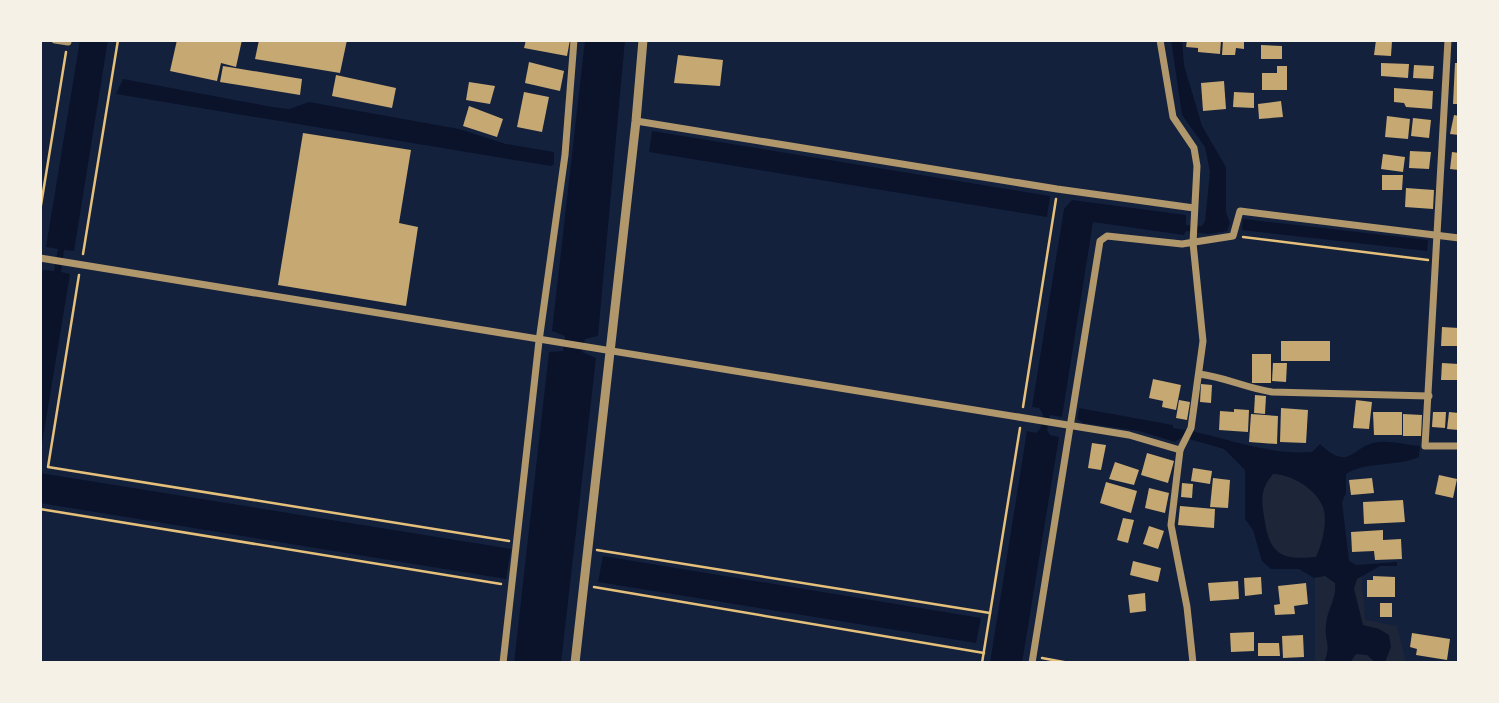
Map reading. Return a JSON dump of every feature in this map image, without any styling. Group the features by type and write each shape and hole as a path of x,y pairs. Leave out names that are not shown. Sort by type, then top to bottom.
{"street":[{"path":"54,40 68,42"},
{"path":"503,663 539,341 565,155 574,40"},
{"path":"575,663 643,40"},
{"path":"1160,40 1173,117 1194,148 1197,166 1193,243 1202,316 1199,374 1191,428 1180,450 1171,525 1187,607 1194,663"},
{"path":"1448,40 1425,446 1459,446"},
{"path":"636,121 1057,189 1194,208"},
{"path":"1032,660 1100,241 1107,236 1193,243 1233,236 1240,211 1459,238"},
{"path":"40,258 1052,425 1129,435 1180,450"},
{"path":"1199,374 1226,377 1247,388 1272,392 1429,396"}],"path":[{"path":"118,40 48,467 516,542"},
{"path":"40,211 68,42"},
{"path":"1233,236 1434,260"},
{"path":"40,509 511,586"},
{"path":"597,550 990,613"},
{"path":"593,587 984,653"},
{"path":"1032,660 1069,663"}],"shaded area":[{"path":"80,40 108,40 74,251 64,250 61,272 70,274 40,456 40,286 43,270 54,271 58,249 46,247"},
{"path":"585,40 625,40 598,336 585,339 582,352 596,358 561,663 514,663 549,352 563,351 565,336 552,331"},
{"path":"1171,40 1182,40 1184,65 1202,126 1226,167 1226,212 1230,223 1227,231 1208,234 1186,231 1184,235 1093,222 1062,417 1050,415 1047,430 1050,435 1059,437 1022,663 990,663 1027,431 1036,433 1040,429 1043,414 1039,408 1032,407 1064,209 1072,200 1186,215 1186,225 1202,226 1205,221 1210,172 1205,147 1182,115"},
{"path":"123,79 272,107 289,109 309,102 459,129 506,144 554,152 554,164 551,166 116,94"},
{"path":"652,131 1050,196 1047,217 649,152"},
{"path":"1243,219 1428,240 1427,251 1242,230"},
{"path":"1079,408 1173,425 1173,428 1277,451 1312,452 1320,444 1331,453 1346,457 1363,447 1380,442 1420,446 1419,457 1363,467 1346,474 1346,493 1342,502 1349,561 1356,565 1397,562 1397,566 1380,566 1357,579 1354,589 1363,625 1389,635 1391,647 1385,662 1376,663 1367,655 1356,654 1350,663 1324,663 1328,647 1327,619 1335,594 1335,583 1325,576 1314,578 1299,569 1271,569 1262,561 1253,530 1245,519 1245,470 1224,449 1182,437 1175,442 1139,431 1083,423 1077,419","holes":["1273,474 1295,480 1320,500 1325,519 1324,533 1316,557 1284,555 1272,545 1266,528 1262,498 1266,484"]},
{"path":"1251,451 1339,463 1343,566 1361,570 1365,620 1397,626 1406,663 1315,663 1315,571 1264,550"},
{"path":"40,473 511,549 506,579 40,503"},
{"path":"603,556 981,618 976,643 598,582"}],"building":[{"path":"177,40 242,40 236,67 221,63 217,81 170,71"},
{"path":"259,40 347,40 340,73 255,59"},
{"path":"526,40 570,40 567,56 524,48"},
{"path":"1187,40 1221,40 1220,54 1198,52 1198,48 1186,47"},
{"path":"1223,40 1244,40 1244,49 1236,48 1235,55 1222,55"},
{"path":"1376,40 1392,41 1391,56 1374,55"},
{"path":"1261,45 1282,46 1282,59 1261,59"},
{"path":"678,55 723,60 720,86 674,83"},
{"path":"529,62 564,71 560,91 525,83"},
{"path":"1381,63 1409,64 1408,78 1381,76"},
{"path":"1455,63 1459,63 1459,104 1453,104"},
{"path":"1414,65 1434,66 1433,79 1413,78"},
{"path":"223,66 302,79 300,95 220,82"},
{"path":"1277,66 1287,66 1287,90 1262,90 1262,73 1277,73"},
{"path":"336,75 396,88 392,108 332,96"},
{"path":"1224,81 1226,109 1203,111 1201,83"},
{"path":"469,82 495,86 490,104 466,100"},
{"path":"1394,88 1433,91 1432,109 1406,107 1404,103 1394,102"},
{"path":"524,92 549,97 542,132 517,127"},
{"path":"1234,92 1254,93 1254,108 1233,107"},
{"path":"1281,101 1283,117 1259,119 1258,104"},
{"path":"469,106 503,119 497,137 463,126"},
{"path":"1454,115 1459,116 1459,135 1450,134"},
{"path":"1387,116 1410,119 1408,139 1385,137"},
{"path":"1413,118 1431,120 1429,138 1411,136"},
{"path":"303,133 411,150 399,223 418,227 406,306 278,285"},
{"path":"1410,151 1431,152 1429,169 1409,168"},
{"path":"1452,152 1459,153 1459,170 1450,169"},
{"path":"1383,154 1405,157 1403,172 1381,169"},
{"path":"1382,175 1403,175 1402,190 1382,190"},
{"path":"1406,188 1434,190 1433,209 1405,207"},
{"path":"1442,327 1459,328 1459,346 1441,346"},
{"path":"1281,341 1330,341 1330,361 1281,361"},
{"path":"1252,354 1271,354 1271,383 1252,383"},
{"path":"1273,363 1287,363 1286,382 1272,381"},
{"path":"1442,363 1459,364 1459,380 1441,380"},
{"path":"1153,379 1181,385 1176,410 1162,407 1163,401 1149,398"},
{"path":"1201,384 1212,385 1211,403 1200,402"},
{"path":"1255,395 1266,396 1265,414 1254,413"},
{"path":"1179,400 1190,402 1187,420 1176,418"},
{"path":"1356,400 1372,402 1369,429 1353,428"},
{"path":"1281,408 1308,410 1306,443 1280,442"},
{"path":"1234,409 1249,410 1248,432 1219,430 1220,411 1234,412"},
{"path":"1373,412 1402,412 1402,435 1374,435"},
{"path":"1433,412 1446,412 1445,428 1432,427"},
{"path":"1449,412 1459,413 1459,430 1447,429"},
{"path":"1251,414 1278,416 1277,444 1249,442"},
{"path":"1403,414 1422,415 1421,436 1403,436"},
{"path":"1092,443 1106,445 1101,470 1088,468"},
{"path":"1147,453 1174,461 1168,483 1141,475"},
{"path":"1115,462 1139,470 1134,485 1109,479"},
{"path":"1193,468 1212,471 1210,484 1191,481"},
{"path":"1439,475 1457,479 1453,498 1435,494"},
{"path":"1213,478 1230,480 1228,508 1210,507"},
{"path":"1372,478 1374,493 1351,495 1349,480"},
{"path":"1106,482 1137,491 1131,513 1100,503"},
{"path":"1182,483 1193,484 1192,498 1181,497"},
{"path":"1149,488 1169,493 1165,513 1145,508"},
{"path":"1403,500 1405,522 1364,524 1363,502"},
{"path":"1180,506 1215,509 1214,528 1178,525"},
{"path":"1123,518 1134,520 1128,543 1117,540"},
{"path":"1149,526 1164,531 1158,549 1143,544"},
{"path":"1383,530 1383,540 1401,539 1402,559 1375,560 1374,551 1352,552 1351,532"},
{"path":"1133,561 1161,568 1158,582 1130,575"},
{"path":"1373,576 1395,577 1395,597 1367,597 1367,580 1373,580"},
{"path":"1261,577 1262,594 1245,596 1244,578"},
{"path":"1238,581 1239,599 1210,601 1208,583"},
{"path":"1306,583 1308,604 1294,606 1295,614 1275,615 1274,605 1280,604 1278,586"},
{"path":"1145,593 1146,611 1130,613 1128,595"},
{"path":"1380,603 1392,603 1392,617 1380,617"},
{"path":"1254,632 1254,651 1231,652 1230,633"},
{"path":"1412,633 1450,639 1447,660 1416,655 1417,649 1410,647"},
{"path":"1303,635 1304,657 1283,658 1282,636"},
{"path":"1258,643 1279,643 1280,656 1258,656"}]}
